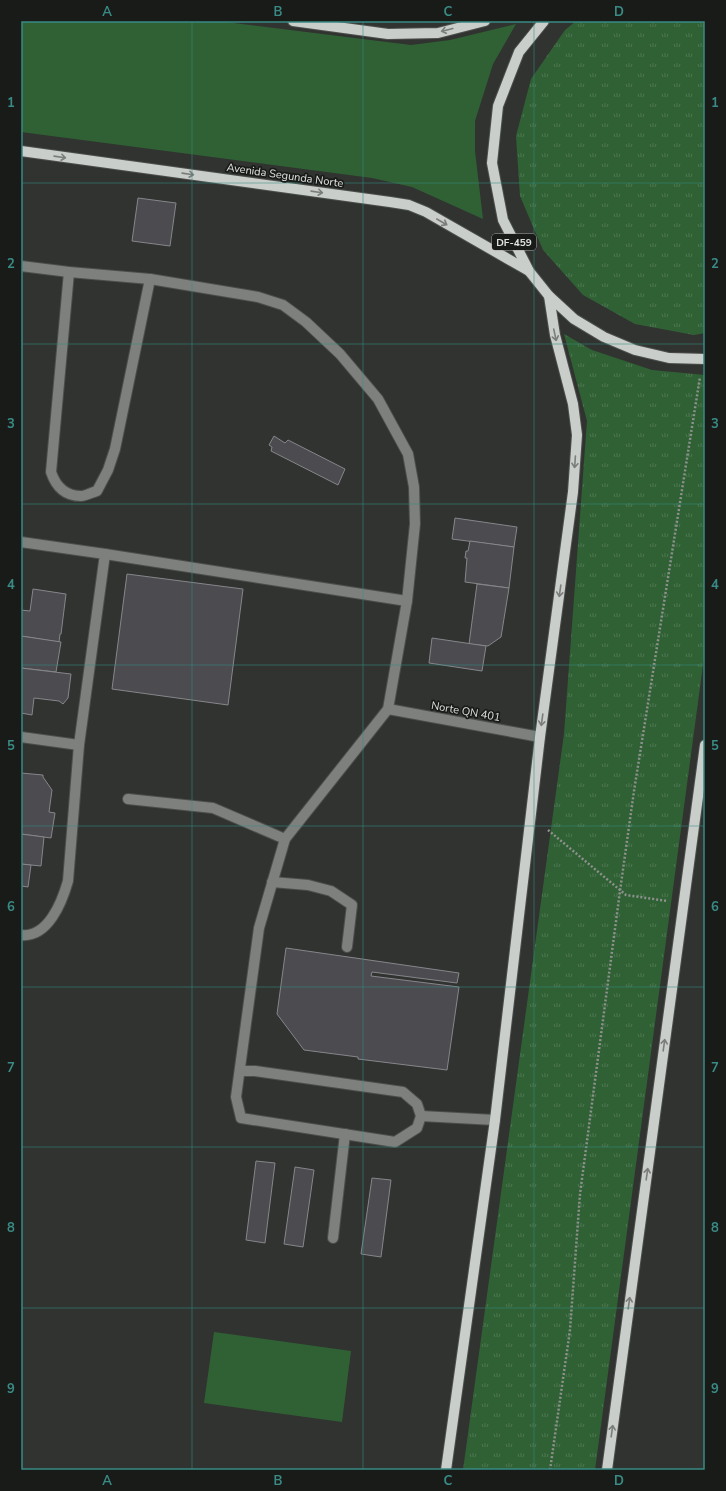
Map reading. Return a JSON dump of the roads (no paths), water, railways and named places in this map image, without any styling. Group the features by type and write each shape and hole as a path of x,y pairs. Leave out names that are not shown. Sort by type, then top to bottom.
{"main road":[{"path":"293,21 388,34 438,33 485,21"},
{"name":"DF-459","path":"544,21 520,52 498,106 492,163 503,220 529,271 549,296 574,319 604,337 635,350 669,358 704,360"},
{"name":"Avenida Segunda Norte","path":"21,151 409,205 426,212 529,271"},
{"path":"446,1470 495,1120 540,736 573,492 577,436 573,404 555,336 549,296"},
{"path":"607,1470 705,745"}],"street":[{"path":"21,266 150,279 258,297 283,305 306,322 340,354 378,399 408,454 414,487 415,524 407,600 388,709 285,839 259,928 236,1097 241,1118 395,1142 417,1128 421,1116 417,1104 403,1092 240,1070"},
{"path":"69,272 51,472 54,481 64,493 82,496 97,491 108,470 115,449 150,279"},
{"path":"21,542 407,600"},
{"path":"21,935 26,935 42,929 55,914 62,901 68,881 79,745 105,554"},
{"name":"Norte QN 401","path":"388,709 540,736"},
{"path":"21,737 79,745"},
{"path":"128,799 213,808 285,839"},
{"path":"272,882 308,885 331,891 352,905 347,947"},
{"path":"421,1116 495,1120"},
{"path":"333,1238 345,1134"}]}
